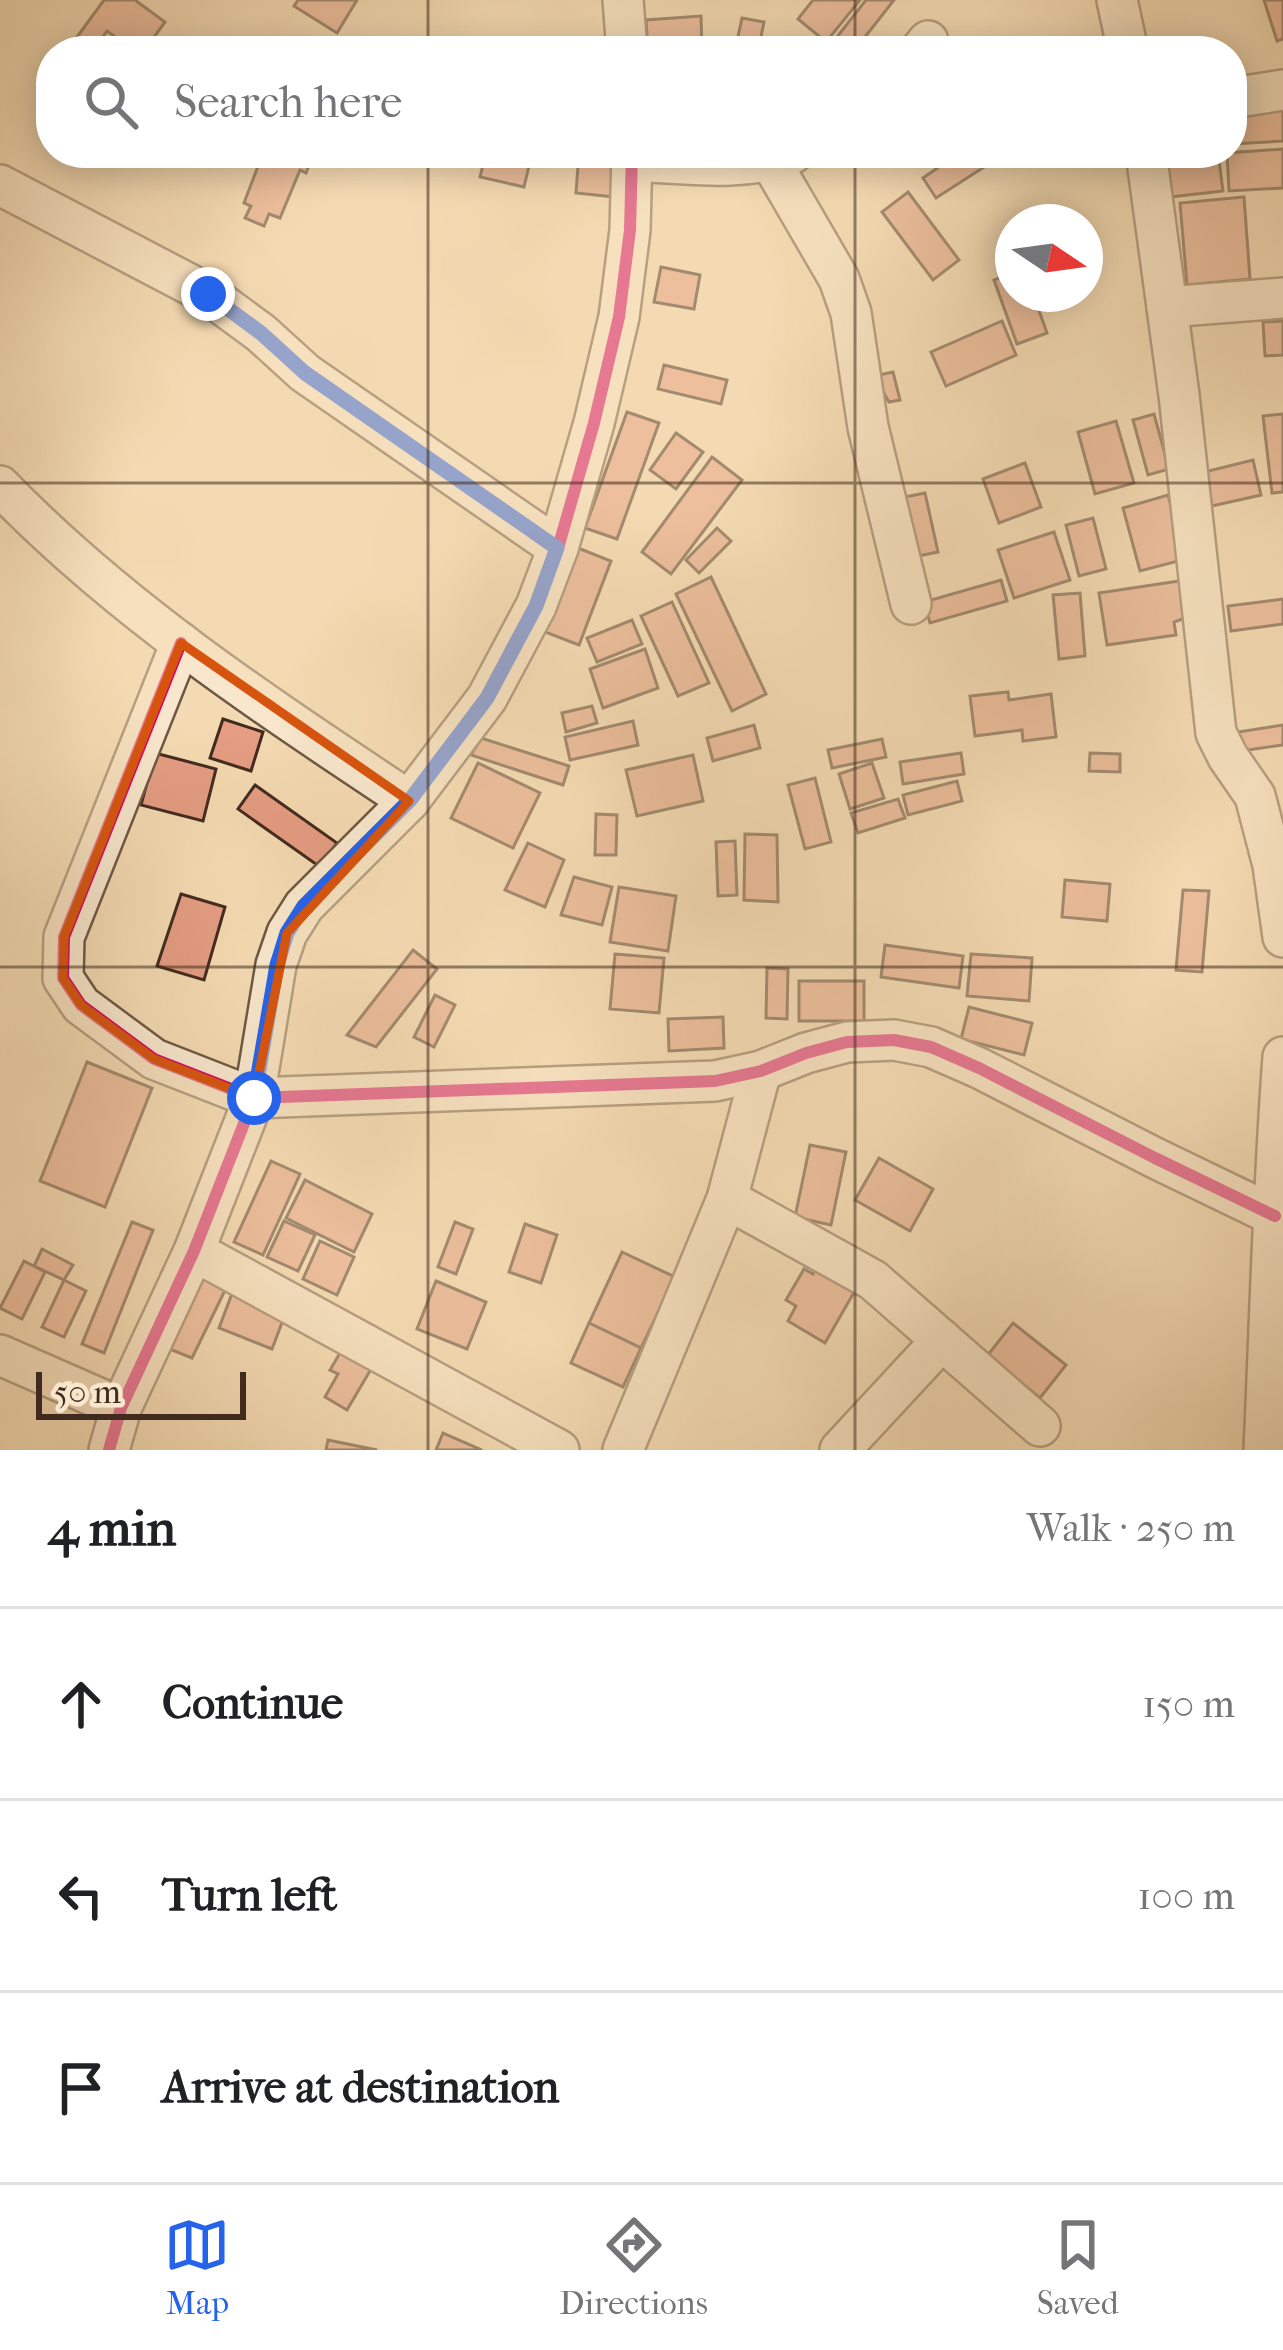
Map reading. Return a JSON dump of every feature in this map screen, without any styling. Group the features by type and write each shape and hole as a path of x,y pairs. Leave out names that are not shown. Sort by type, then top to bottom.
{"street":[{"path":"623,0 626,36"},
{"path":"1117,0 1125,36"},
{"path":"1247,96 1283,90"},
{"path":"109,1450 121,1408 194,1250 254,1098 287,933 304,906 410,800 487,698 536,606 593,423 619,317 632,168"},
{"path":"788,168 851,313 868,427 911,604"},
{"path":"1149,168 1216,733 1255,796 1278,862 1283,937"},
{"path":"0,185 208,294 305,373 557,548"},
{"path":"1168,308 1283,298"},
{"path":"0,486 45,532 182,643 272,710 410,800"},
{"path":"182,643 64,937 63,978 81,1005 154,1059 254,1098 715,1081 847,1042 894,1040 931,1047 1275,1216"},
{"path":"1264,1450 1283,1057"},
{"path":"623,1450 728,1199 761,1071"},
{"path":"728,1199 873,1280 1040,1426"},
{"path":"194,1250 559,1450"},
{"path":"840,1450 942,1340"},
{"path":"0,1354 121,1408"}],"highlighted area":[{"path":"181,643 409,801 287,933 254,1098 154,1059 81,1005 63,978 64,937"}],"building":[{"path":"104,0 135,0 165,22 155,36 114,36 107,31 103,36 78,36"},
{"path":"298,0 357,0 337,33 294,6"},
{"path":"813,0 860,0 831,36 819,36 798,19"},
{"path":"866,0 894,0 866,36 838,36"},
{"path":"1264,0 1283,0 1283,39 1277,41"},
{"path":"701,16 702,36 647,36 646,20"},
{"path":"742,18 764,22 761,36 738,36"},
{"path":"1283,99 1283,141 1247,143 1247,101"},
{"path":"1283,149 1283,188 1229,191 1228,168 1247,168 1247,152"},
{"path":"257,168 308,168 306,173 300,170 280,218 269,214 264,226 245,218 251,206 244,203"},
{"path":"482,168 528,168 524,187 480,177"},
{"path":"578,168 618,168 615,197 576,193"},
{"path":"937,168 982,168 936,198 923,178"},
{"path":"1167,168 1220,168 1223,191 1170,197"},
{"path":"908,192 959,260 933,280 882,212"},
{"path":"1244,197 1250,279 1187,285 1180,203"},
{"path":"661,267 700,275 694,309 654,302"},
{"path":"1006,312 1039,312 1047,333 1017,344"},
{"path":"1002,321 1016,355 946,386 931,352"},
{"path":"1283,321 1283,355 1265,356 1263,322"},
{"path":"664,365 727,380 721,404 658,389"},
{"path":"893,372 900,400 889,402 874,376"},
{"path":"627,412 659,423 617,539 585,528"},
{"path":"1154,414 1169,469 1148,475 1133,420"},
{"path":"1283,414 1283,492 1272,493 1263,416"},
{"path":"1116,421 1134,483 1095,494 1078,432"},
{"path":"676,433 703,452 676,489 650,470"},
{"path":"712,457 742,480 671,574 642,552"},
{"path":"1253,460 1261,495 1212,506 1204,472"},
{"path":"1025,463 1041,507 999,523 983,479"},
{"path":"925,493 938,552 913,557 900,498"},
{"path":"1168,495 1186,559 1140,571 1123,508"},
{"path":"1093,518 1106,569 1079,576 1066,525"},
{"path":"717,528 731,541 699,573 686,560"},
{"path":"1054,532 1070,580 1014,598 998,550"},
{"path":"578,548 611,561 579,645 545,632"},
{"path":"711,577 766,694 732,711 676,594"},
{"path":"1001,580 1007,601 930,623 924,602"},
{"path":"1179,581 1185,618 1174,622 1176,635 1107,645 1099,593"},
{"path":"1080,593 1085,656 1059,659 1053,595"},
{"path":"1283,599 1283,624 1231,631 1228,606"},
{"path":"672,602 709,683 678,696 641,616"},
{"path":"632,620 642,644 597,662 587,638"},
{"path":"645,649 658,688 603,708 590,669"},
{"path":"1008,692 1009,700 1051,694 1056,737 1023,741 1022,730 975,736 970,696"},
{"path":"592,706 597,723 566,732 562,713"},
{"path":"223,719 263,732 251,771 210,758"},
{"path":"633,721 638,745 570,760 565,737"},
{"path":"754,725 760,748 713,761 707,738"},
{"path":"1283,725 1283,745 1234,752 1232,733"},
{"path":"481,738 569,766 563,785 471,755"},
{"path":"882,739 886,757 832,768 828,750"},
{"path":"155,753 216,769 203,821 141,805"},
{"path":"961,753 964,774 903,784 900,762"},
{"path":"1090,753 1120,754 1120,772 1089,771"},
{"path":"693,755 703,801 637,816 626,770"},
{"path":"478,763 540,793 513,848 451,818"},
{"path":"872,763 884,798 850,809 839,774"},
{"path":"815,778 831,842 805,849 788,785"},
{"path":"957,781 962,801 908,815 903,795"},
{"path":"255,785 337,843 320,867 238,809"},
{"path":"898,799 905,818 858,833 851,813"},
{"path":"596,814 617,815 616,855 595,855"},
{"path":"745,834 777,835 778,902 744,900"},
{"path":"735,841 737,895 718,896 716,842"},
{"path":"528,843 564,860 545,907 505,890"},
{"path":"574,877 612,887 602,925 561,915"},
{"path":"1065,880 1110,884 1107,921 1062,917"},
{"path":"619,887 676,896 668,951 610,942"},
{"path":"1183,890 1209,891 1202,972 1176,970"},
{"path":"181,894 225,907 204,980 157,966"},
{"path":"885,945 963,956 959,988 881,977"},
{"path":"413,950 437,969 376,1047 347,1035"},
{"path":"615,954 664,958 659,1013 610,1009"},
{"path":"971,954 1032,958 1029,1001 967,996"},
{"path":"767,968 788,969 787,1019 766,1018"},
{"path":"799,981 864,981 864,1021 799,1021"},
{"path":"435,995 455,1005 434,1047 414,1037"},
{"path":"969,1007 1032,1023 1024,1055 961,1039"},
{"path":"723,1017 724,1048 669,1051 668,1019"},
{"path":"87,1062 152,1088 105,1207 40,1181"},
{"path":"810,1145 846,1152 831,1225 795,1217"},
{"path":"879,1158 933,1189 910,1231 855,1200"},
{"path":"271,1161 300,1174 263,1255 234,1242"},
{"path":"305,1180 372,1214 354,1252 286,1218"},
{"path":"284,1221 315,1235 298,1271 267,1257"},
{"path":"132,1222 153,1230 104,1353 82,1344"},
{"path":"455,1222 473,1229 456,1274 438,1267"},
{"path":"525,1224 557,1235 541,1283 509,1272"},
{"path":"320,1241 354,1257 337,1295 303,1279"},
{"path":"42,1249 73,1265 64,1280 34,1266"},
{"path":"622,1252 675,1277 641,1348 589,1323"},
{"path":"24,1261 45,1272 22,1319 0,1308"},
{"path":"819,1264 857,1287 825,1343 788,1321 796,1306 786,1300 804,1269 813,1274"},
{"path":"204,1267 231,1278 192,1358 167,1348"},
{"path":"64,1280 86,1291 64,1337 42,1327"},
{"path":"436,1281 486,1302 467,1349 417,1329"},
{"path":"236,1283 289,1304 272,1349 219,1328"},
{"path":"589,1323 641,1348 623,1387 571,1363"},
{"path":"1013,1323 1066,1365 1040,1398 987,1356"},
{"path":"344,1346 374,1364 347,1410 325,1397 338,1374 330,1370"},
{"path":"443,1433 482,1450 436,1450"},
{"path":"328,1440 377,1450 326,1450"}],"cycle path":[{"path":"109,1450 121,1408 194,1251 254,1098 276,965 287,933 304,906 409,801 487,698 536,606 594,423 619,317 630,230 632,168"},
{"path":"181,643 64,937 63,978 81,1005 154,1059 254,1098 715,1081 847,1042 894,1040 931,1047 979,1068 1275,1216"}],"route":[{"path":"208,294 305,373 557,548 536,606 487,698 410,800 304,906 287,933 254,1098"}]}
